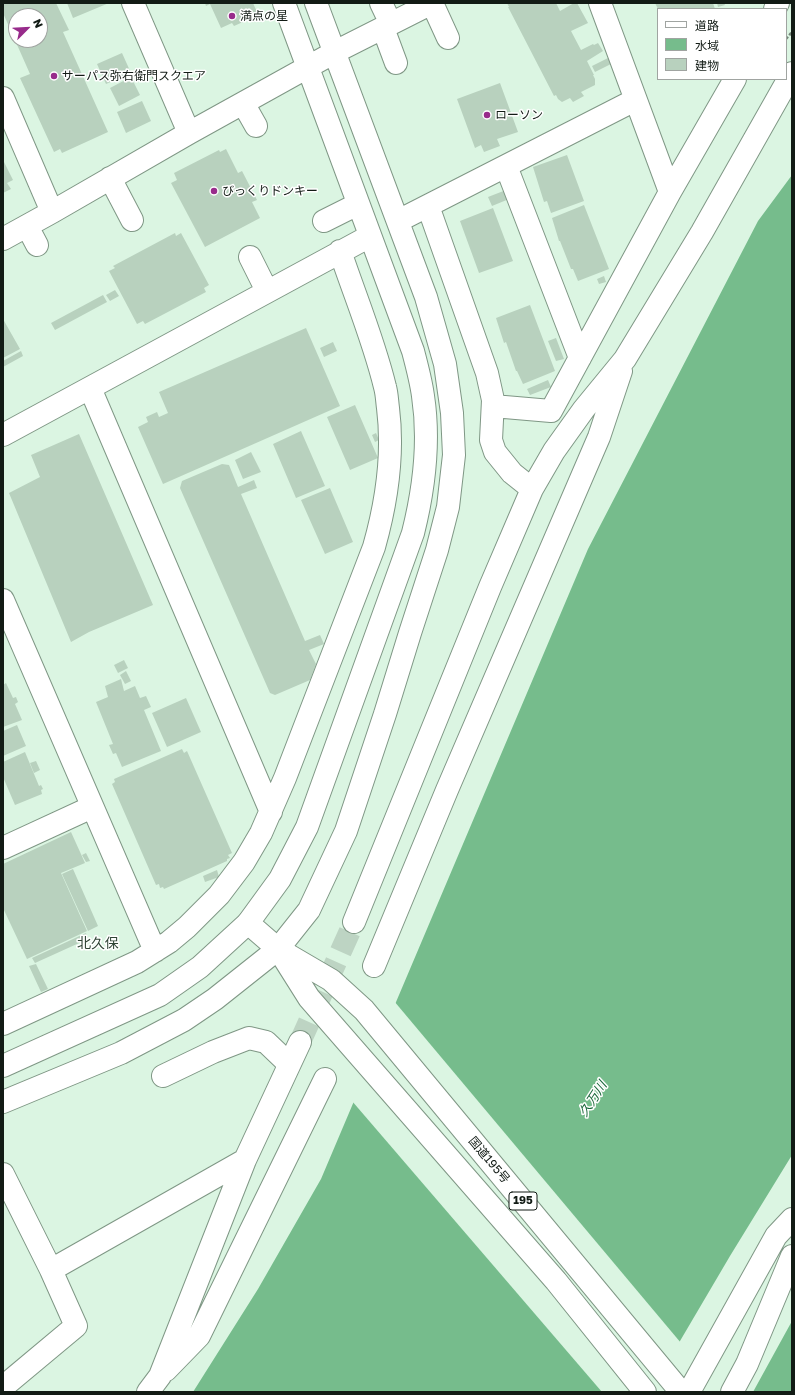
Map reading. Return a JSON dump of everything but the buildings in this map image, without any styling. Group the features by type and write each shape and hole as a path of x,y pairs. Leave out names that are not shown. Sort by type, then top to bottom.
{"main road":[{"path":"134,3 189,133"},
{"path":"3,1066 160,995 200,968 248,923 280,879 307,827 414,533 421,503 425,466 426,431 423,396 413,351 284,3"},
{"path":"3,1102 121,1053 184,1020 216,1000 278,949 309,910 346,832 437,550 448,507 454,455 452,412 445,364 426,297 316,3"},
{"path":"381,3 396,63"},
{"path":"3,239 335,52 432,3 448,38"},
{"path":"600,3 670,192"},
{"path":"354,922 487,594 532,489 554,451 584,409 625,359 702,232 792,73"},
{"path":"493,406 551,411 670,192 734,80"},
{"path":"3,98 52,212"},
{"path":"398,221 437,194 506,166 635,100"},
{"path":"243,103 256,126"},
{"path":"506,166 580,358"},
{"path":"110,178 132,220"},
{"path":"437,194 487,373 493,400 491,440 495,452 512,473 532,489"},
{"path":"324,220 358,204"},
{"path":"27,226 37,245"},
{"path":"3,435 370,236"},
{"path":"3,1024 137,962 169,942 188,927 219,895 244,862 271,812 374,547 381,519 388,479 390,428 385,388 374,350 340,251"},
{"path":"250,257 267,291"},
{"path":"374,966 447,790 599,436 625,359"},
{"path":"90,388 271,812"},
{"path":"3,600 154,951"},
{"path":"3,848 92,807"},
{"name":"国道195号","path":"248,923 278,949 331,980 364,1010 681,1392"},
{"name":"国道195号","path":"278,949 309,998 556,1281 645,1392"},
{"path":"163,1076 213,1052 249,1038 266,1042 289,1064"},
{"path":"154,1384 245,1160 300,1042"},
{"path":"154,1384 199,1336 325,1079"},
{"path":"51,1270 245,1160"},
{"path":"3,1174 51,1270 76,1326 3,1387"},
{"path":"689,1392 776,1236 792,1219"},
{"path":"732,1392 747,1364 792,1256"}],"water":[{"name":"久万川","path":"792,175 792,1155 730,1256 650,1392 193,1392 258,1289 321,1179 588,549 758,221"},
{"path":"792,1321 792,1392 753,1392"}],"pier":[{"path":"394,1001 681,1343 653,1392 602,1392 352,1101"}],"tunnel":[{"path":"300,1042 354,922"}],"place":[{"name":"満点の星","path":"232,16"},
{"name":"サーパス弥右衛門スクエア","path":"54,76"},
{"name":"ローソン","path":"487,115"},
{"name":"びっくりドンキー","path":"214,191"}],"district":[{"name":"北久保","path":"98,944"}]}
